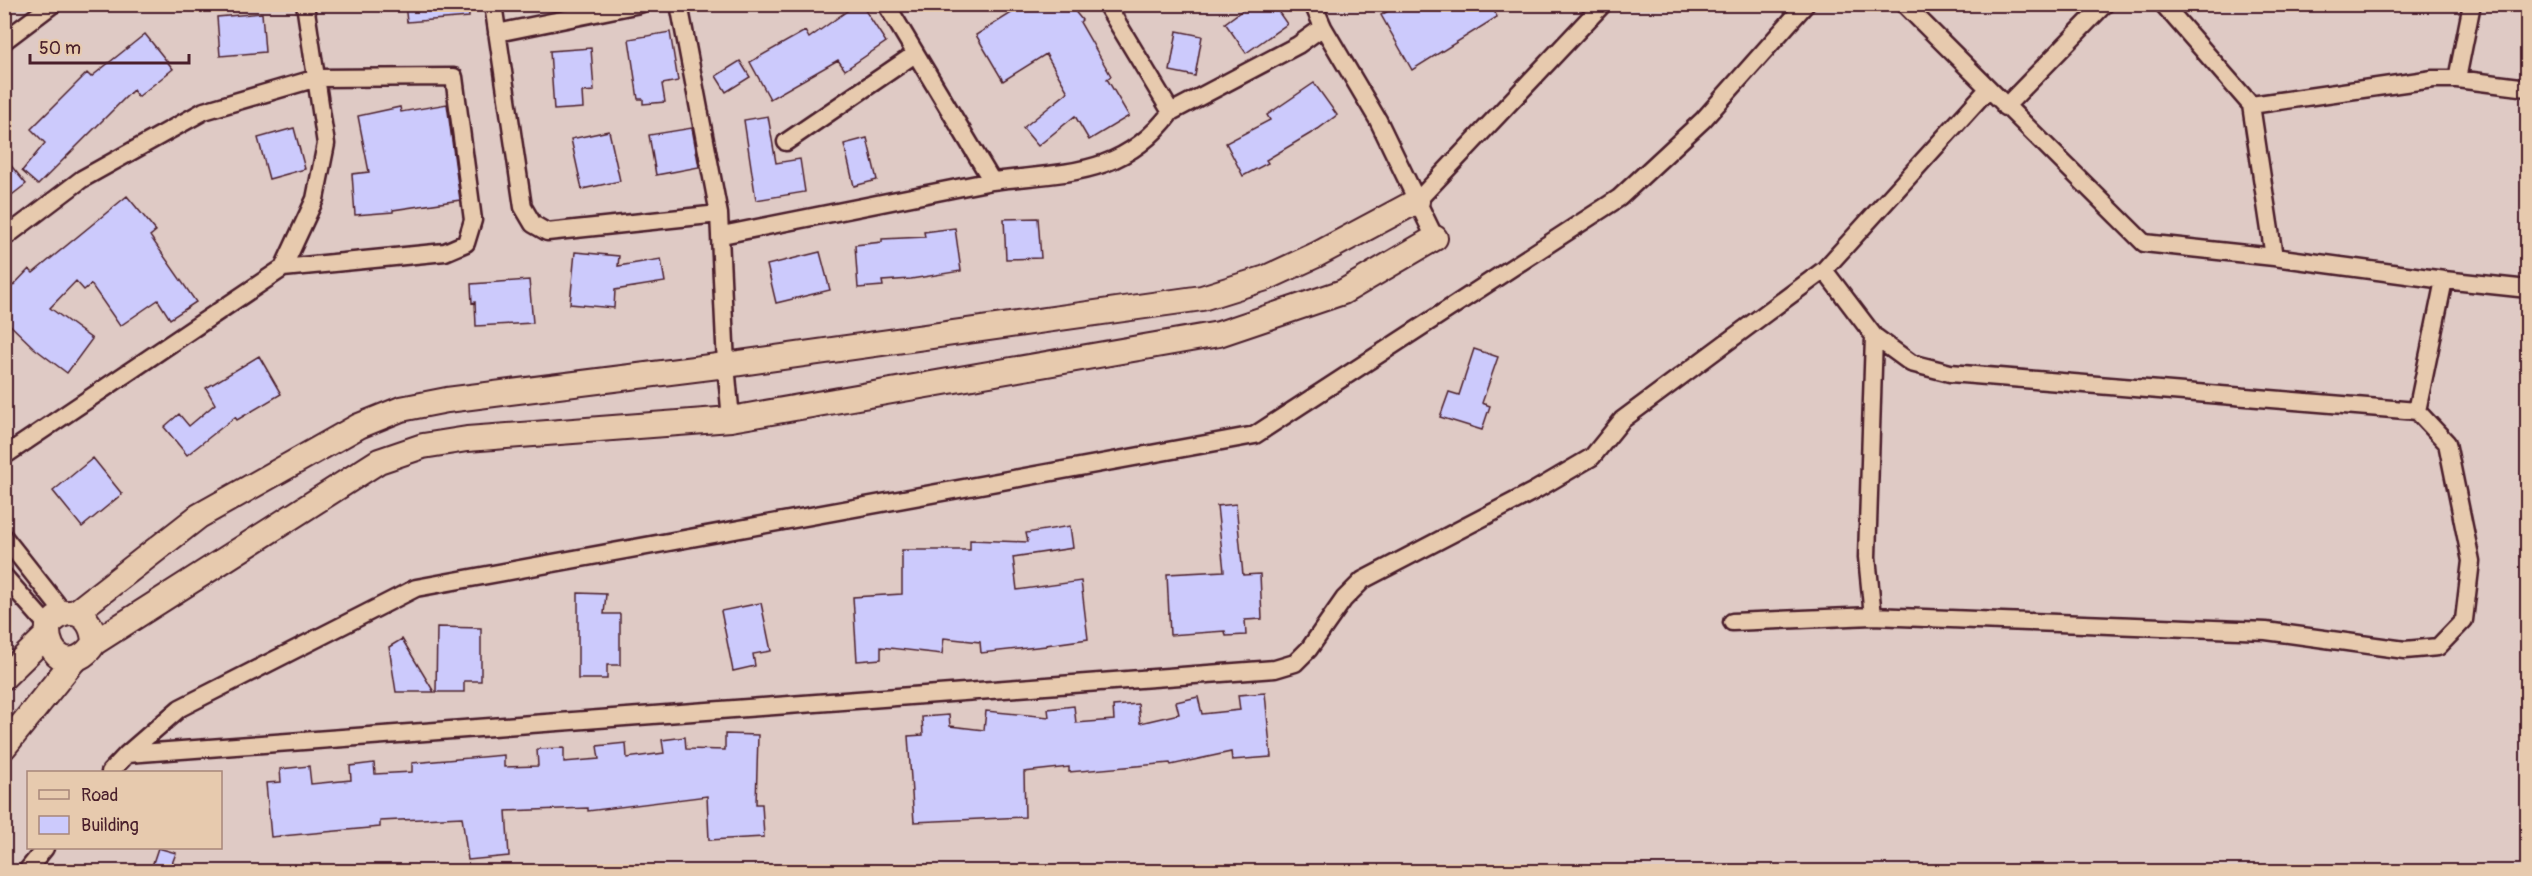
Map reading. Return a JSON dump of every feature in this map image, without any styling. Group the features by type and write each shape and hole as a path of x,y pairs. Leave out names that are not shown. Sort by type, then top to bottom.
{"street":[{"path":"4,41 53,4"},
{"path":"283,268 315,199 326,144 305,4"},
{"path":"493,4 523,207 533,224 547,232 719,214"},
{"path":"497,33 640,4"},
{"path":"679,4 722,235 726,365 731,419"},
{"path":"886,4 992,181"},
{"path":"1106,4 1171,112"},
{"path":"4,747 74,660 87,654 94,643 379,461 423,446 467,439 731,419 1219,334 1343,292 1435,238 1378,120 1323,27 1312,4"},
{"path":"4,677 58,622 199,516 358,426 401,409 447,400 726,365 1202,298 1266,278 1316,255 1417,201 1603,4"},
{"path":"111,771 180,708 416,588 1255,435 1619,198 1703,120 1806,4"},
{"path":"1904,4 2144,243 2528,289"},
{"path":"2005,106 2104,4"},
{"path":"2163,4 2251,105 2274,257"},
{"path":"2457,79 2472,4"},
{"path":"722,235 992,181 1096,168 1136,149 1158,130 1171,112 1298,45 1323,27"},
{"path":"786,142 915,54"},
{"path":"4,238 82,179 204,111 317,78 454,77 473,220 466,243 445,252 283,268 4,456"},
{"path":"2251,105 2433,79 2457,79 2528,88"},
{"path":"127,754 1275,669 1295,663 1309,649 1344,599 1363,580 1534,491 1592,457 1622,420 1824,270 1988,89"},
{"path":"1732,622 1872,616 2266,631 2405,650 2438,647 2464,620 2470,561 2447,443 2417,411 1950,374 1911,363 1874,336 1824,270"},
{"path":"2417,411 2444,280"},
{"path":"1872,616 1867,557 1874,336"},
{"path":"4,537 58,622 50,648 61,658 74,660"},
{"path":"4,576 58,622 87,618 93,630 94,643"},
{"path":"26,872 44,849"}],"building":[{"path":"405,4 468,4 469,17 407,22"},
{"path":"857,4 861,4 886,42 845,70 838,60 770,99 750,62 805,31 809,38"},
{"path":"1026,4 1069,4 1082,20 1080,22 1111,76 1107,79 1129,116 1089,140 1075,116 1038,146 1023,128 1068,92 1046,54 1003,81 976,35"},
{"path":"1251,4 1273,4 1287,24 1246,53 1225,23"},
{"path":"1400,4 1491,4 1497,17 1412,70 1381,15"},
{"path":"262,13 265,52 220,56 217,17"},
{"path":"1177,31 1202,36 1195,76 1170,71"},
{"path":"670,32 678,81 662,84 665,102 643,104 643,99 638,99 629,39"},
{"path":"145,34 173,69 138,97 133,90 38,185 22,171 45,143 31,129 87,73 91,77"},
{"path":"591,48 594,91 582,92 583,108 554,110 550,51"},
{"path":"740,61 750,77 726,92 716,76"},
{"path":"1314,83 1337,115 1266,160 1268,163 1243,176 1226,143 1270,120 1267,115"},
{"path":"447,104 460,200 393,210 393,212 355,215 352,174 369,172 358,116 400,107 401,112"},
{"path":"768,116 776,163 800,159 805,192 756,200 744,120"},
{"path":"294,128 305,169 269,179 258,138"},
{"path":"692,128 699,167 656,175 649,135"},
{"path":"609,131 620,181 582,189 571,139"},
{"path":"867,138 877,180 854,186 844,144"},
{"path":"4,157 26,184 4,201"},
{"path":"127,196 156,231 150,236 196,302 170,319 158,300 120,326 91,284 84,290 76,281 50,308 92,339 67,373 34,348 4,319 4,295 29,269 33,273"},
{"path":"1038,218 1041,258 1006,259 1004,219"},
{"path":"955,228 961,271 882,281 883,286 858,288 855,245 882,242 882,239 925,237 924,232"},
{"path":"575,252 619,256 618,266 661,259 665,282 615,290 614,308 570,304"},
{"path":"820,252 830,290 776,303 767,265"},
{"path":"529,280 533,323 476,326 475,302 472,303 471,284"},
{"path":"1474,349 1498,357 1482,403 1490,406 1482,430 1440,417 1449,392 1459,395"},
{"path":"259,356 281,394 237,420 235,417 187,455 164,427 179,414 189,426 215,404 206,388"},
{"path":"93,458 122,494 82,527 53,491"},
{"path":"1236,504 1243,575 1260,574 1262,619 1245,620 1246,635 1226,636 1225,631 1170,635 1167,574 1224,571 1217,506"},
{"path":"1070,526 1073,548 1013,557 1017,590 1081,581 1088,639 981,653 980,642 944,638 942,654 881,647 881,659 857,661 853,597 902,594 902,550 970,550 970,540 1028,542 1026,533"},
{"path":"578,593 606,594 604,614 620,614 620,665 607,665 607,679 578,679"},
{"path":"761,603 771,651 753,654 755,666 733,671 721,611"},
{"path":"437,627 481,628 481,681 464,681 464,692 436,692"},
{"path":"402,639 434,692 396,692 389,647"},
{"path":"1265,693 1271,757 1232,760 1231,752 1171,765 1170,763 1069,772 1069,767 1024,772 1025,817 914,822 908,736 923,735 922,717 949,715 950,726 984,730 986,711 1049,717 1048,709 1074,706 1076,723 1114,720 1113,706 1138,704 1140,723 1179,714 1176,702 1198,697 1202,714 1240,710 1238,695"},
{"path":"725,734 758,735 756,804 762,804 764,837 709,840 707,796 588,811 588,808 506,811 509,856 468,860 462,817 380,821 380,827 271,837 266,783 281,782 280,769 309,766 311,784 351,780 350,766 374,763 375,774 412,772 412,763 504,755 504,767 538,766 537,749 564,748 564,762 599,759 597,746 626,743 627,758 664,753 662,740 685,737 686,749 725,750"},
{"path":"158,849 176,853 169,872 150,872"}]}
